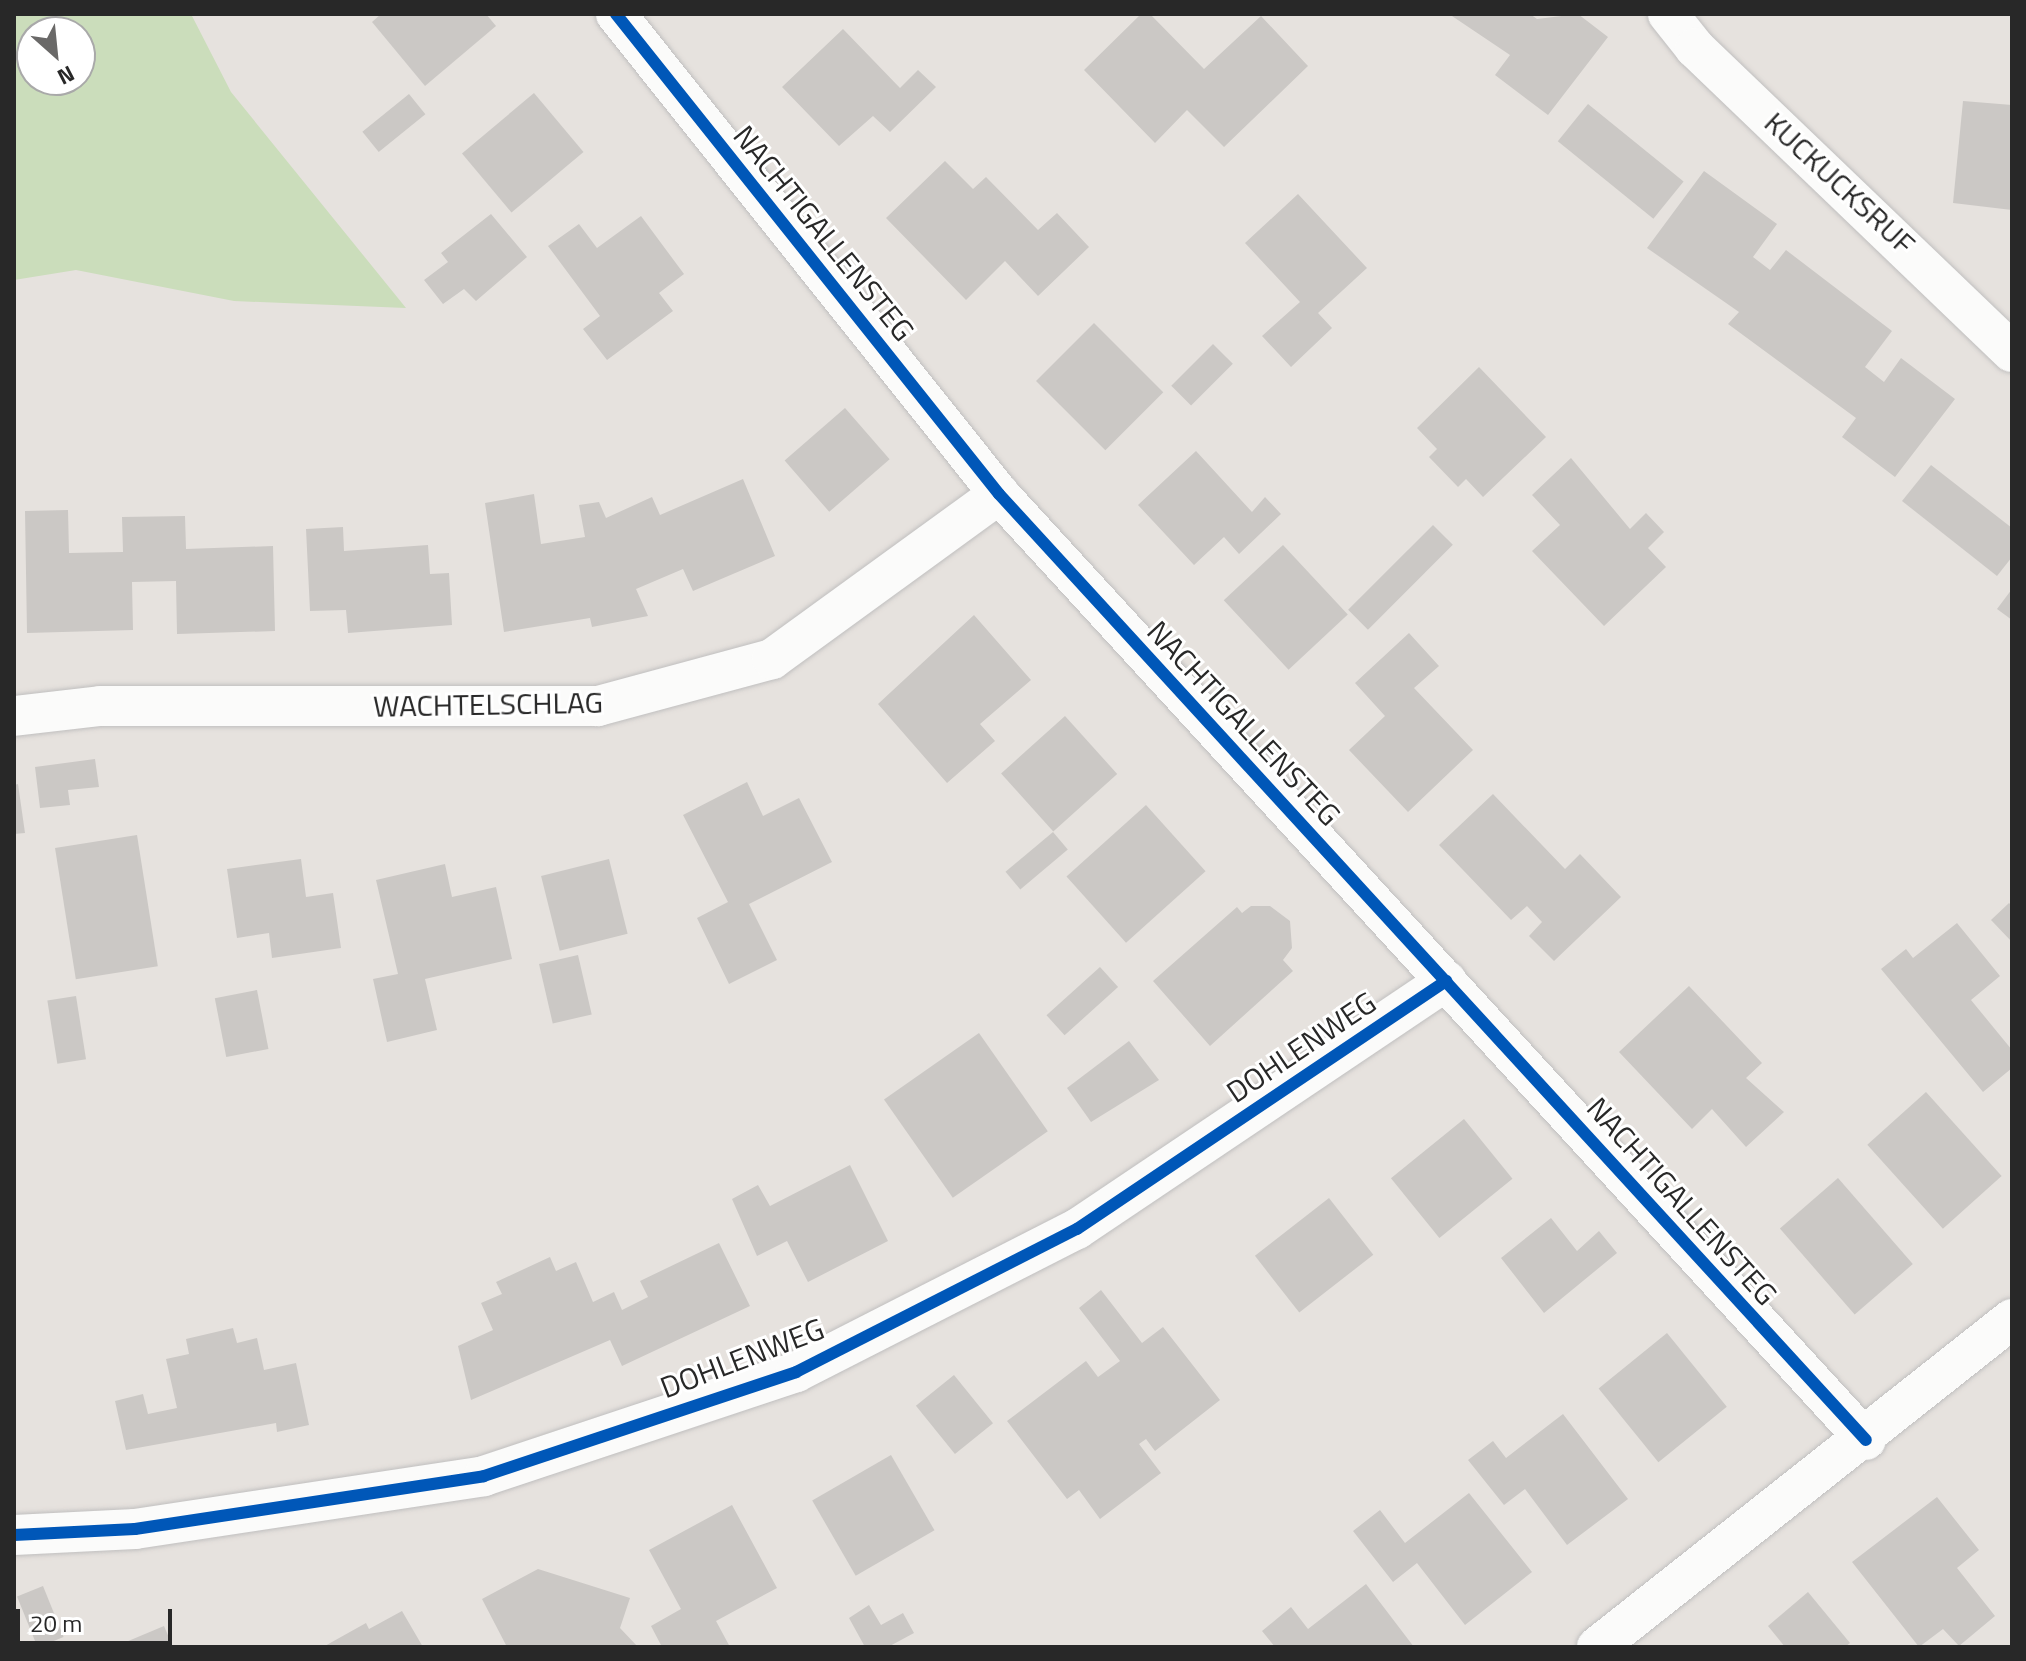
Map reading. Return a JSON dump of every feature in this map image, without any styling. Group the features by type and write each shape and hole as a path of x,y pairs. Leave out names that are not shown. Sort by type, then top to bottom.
{"street":[{"name":"NACHTIGALLENSTEG","path":"616,14 999,494 1866,1440"},
{"name":"KUCKUCKSRUF","path":"1668,14 1695,48 2012,352"},
{"name":"WACHTELSCHLAG","path":"14,716 100,706 598,706 772,659 999,494"},
{"name":"DOHLENWEG","path":"14,1535 135,1529 484,1476 796,1372 1077,1229 1446,981"},
{"path":"1597,1647 1866,1440 2012,1319"}],"green space":[{"path":"14,14 191,14 231,92 406,308 234,301 76,270 14,280"}],"building":[{"path":"381,14 486,14 496,26 425,86 372,22"},
{"path":"1141,14 1150,14 1204,69 1261,16 1308,66 1224,147 1187,110 1155,143 1084,70"},
{"path":"1449,14 1530,14 1537,19 1578,14 1608,37 1548,115 1495,75 1510,55"},
{"path":"843,29 900,88 918,70 936,87 890,132 873,116 839,146 782,87"},
{"path":"534,93 583,152 511,212 462,153"},
{"path":"409,94 425,114 379,152 362,132"},
{"path":"1963,101 2012,105 2012,210 1953,203"},
{"path":"1588,104 1684,181 1653,219 1558,141"},
{"path":"945,161 973,189 986,177 1038,230 1057,213 1089,247 1038,296 1005,261 966,300 886,218"},
{"path":"1704,171 1777,224 1753,257 1770,270 1786,250 1892,331 1865,367 1884,382 1901,358 1955,399 1895,477 1842,437 1856,418 1728,324 1739,312 1647,248"},
{"path":"1298,194 1367,268 1318,313 1332,328 1291,367 1262,336 1300,302 1245,243"},
{"path":"491,214 527,257 476,301 464,289 443,304 424,280 448,262 441,253"},
{"path":"641,216 684,274 659,293 673,311 607,360 583,329 600,316 548,246 579,224 597,248"},
{"path":"1094,323 1163,392 1105,450 1036,381"},
{"path":"1213,344 1233,364 1191,406 1171,386"},
{"path":"1479,367 1546,437 1483,497 1466,479 1458,487 1429,457 1437,449 1417,428"},
{"path":"845,408 890,459 829,512 785,460"},
{"path":"1196,451 1252,512 1265,497 1281,514 1239,554 1224,537 1194,565 1138,505"},
{"path":"1571,458 1630,529 1646,513 1664,532 1648,548 1666,567 1604,626 1532,551 1560,525 1532,495"},
{"path":"1931,465 2012,528 2012,557 1997,576 1902,501"},
{"path":"743,479 775,556 693,591 683,569 636,589 648,616 592,627 590,618 504,632 485,503 534,494 541,544 585,537 579,505 599,502 606,518 652,497 660,515"},
{"path":"68,510 69,553 123,552 122,517 185,516 186,549 273,546 275,631 177,634 176,581 132,582 133,630 27,633 25,511"},
{"path":"1433,525 1453,545 1368,630 1348,610"},
{"path":"343,527 344,551 428,545 430,574 449,573 452,625 348,633 346,610 310,611 306,529"},
{"path":"1283,545 1348,614 1289,670 1224,600"},
{"path":"2012,589 2012,620 1997,609"},
{"path":"974,615 1031,680 980,724 995,741 947,783 878,704"},
{"path":"1409,633 1439,666 1414,688 1473,750 1408,812 1349,750 1385,716 1355,683"},
{"path":"1065,716 1117,774 1053,832 1001,774"},
{"path":"95,759 99,787 68,790 70,805 40,808 35,767"},
{"path":"747,782 763,816 799,798 832,862 749,904 777,960 729,984 697,918 728,902 683,815"},
{"path":"18,784 25,833 14,834 14,785"},
{"path":"1493,794 1565,869 1580,854 1621,897 1554,961 1529,936 1542,922 1527,906 1511,920 1439,845"},
{"path":"1146,805 1206,871 1126,943 1066,877"},
{"path":"1053,832 1068,850 1020,889 1006,872"},
{"path":"137,835 158,966 76,979 55,848"},
{"path":"301,859 306,897 333,893 341,948 272,958 269,933 237,938 227,869"},
{"path":"609,859 628,934 560,951 541,876"},
{"path":"445,864 452,897 496,887 512,959 425,979 437,1030 387,1042 373,979 398,974 376,880"},
{"path":"2009,903 2012,906 2012,942 1991,920"},
{"path":"1251,906 1270,906 1290,921 1292,948 1283,960 1293,971 1210,1046 1153,981 1237,907 1242,913"},
{"path":"1957,923 2000,976 1971,1000 2012,1050 2012,1068 1983,1092 1881,969 1906,949 1913,958"},
{"path":"578,955 592,1014 553,1023 539,964"},
{"path":"1100,967 1118,987 1065,1035 1046,1015"},
{"path":"1689,986 1762,1063 1746,1078 1784,1112 1746,1147 1712,1109 1692,1129 1619,1052"},
{"path":"257,990 268,1049 226,1057 215,998"},
{"path":"76,996 86,1059 57,1064 47,1001"},
{"path":"979,1033 1048,1131 953,1198 884,1100"},
{"path":"1129,1041 1159,1080 1091,1122 1067,1088"},
{"path":"1926,1092 2002,1176 1943,1229 1867,1145"},
{"path":"1464,1119 1512,1179 1439,1238 1391,1178"},
{"path":"850,1165 888,1241 808,1282 787,1241 757,1256 732,1199 758,1185 770,1206"},
{"path":"1838,1178 1913,1264 1855,1315 1780,1229"},
{"path":"1329,1198 1373,1255 1299,1313 1255,1256"},
{"path":"1551,1218 1577,1251 1599,1231 1617,1253 1544,1313 1501,1258"},
{"path":"719,1243 750,1306 622,1366 610,1340 471,1400 458,1346 493,1330 481,1303 502,1294 496,1282 550,1257 556,1271 576,1262 593,1302 614,1292 622,1310 648,1297 640,1281"},
{"path":"1101,1290 1142,1343 1163,1327 1220,1400 1155,1451 1146,1439 1139,1444 1161,1473 1100,1519 1079,1490 1067,1499 1007,1421 1086,1361 1098,1377 1120,1361 1079,1308"},
{"path":"233,1328 237,1343 257,1338 264,1370 296,1363 309,1425 277,1432 276,1423 126,1450 115,1401 143,1394 148,1414 177,1408 166,1359 189,1354 186,1339"},
{"path":"1667,1333 1727,1407 1658,1462 1599,1388"},
{"path":"954,1375 993,1423 955,1454 916,1406"},
{"path":"1563,1414 1628,1499 1567,1545 1525,1489 1504,1505 1468,1460 1493,1441 1506,1458"},
{"path":"891,1455 934,1530 856,1576 812,1501"},
{"path":"1469,1493 1532,1572 1465,1625 1417,1563 1393,1582 1353,1531 1380,1510 1405,1543"},
{"path":"1937,1497 1979,1550 1957,1568 1995,1616 1959,1646 1943,1629 1919,1647 1852,1562"},
{"path":"732,1505 777,1588 716,1621 730,1647 662,1647 651,1626 681,1609 649,1550"},
{"path":"538,1569 630,1598 620,1628 638,1647 507,1647 482,1599"},
{"path":"1366,1584 1414,1647 1275,1647 1262,1631 1291,1607 1308,1629"},
{"path":"43,1586 64,1637 37,1647 17,1596"},
{"path":"1808,1592 1850,1643 1845,1647 1785,1647 1768,1626"},
{"path":"869,1605 881,1625 903,1613 914,1633 888,1647 865,1647 849,1618"},
{"path":"402,1611 423,1647 323,1647 366,1623 369,1629"},
{"path":"164,1626 173,1647 114,1647"}],"cycle path":[{"path":"616,14 999,494 1866,1440"},
{"path":"14,1535 135,1529 484,1476 796,1372 1077,1229 1446,981"}]}
